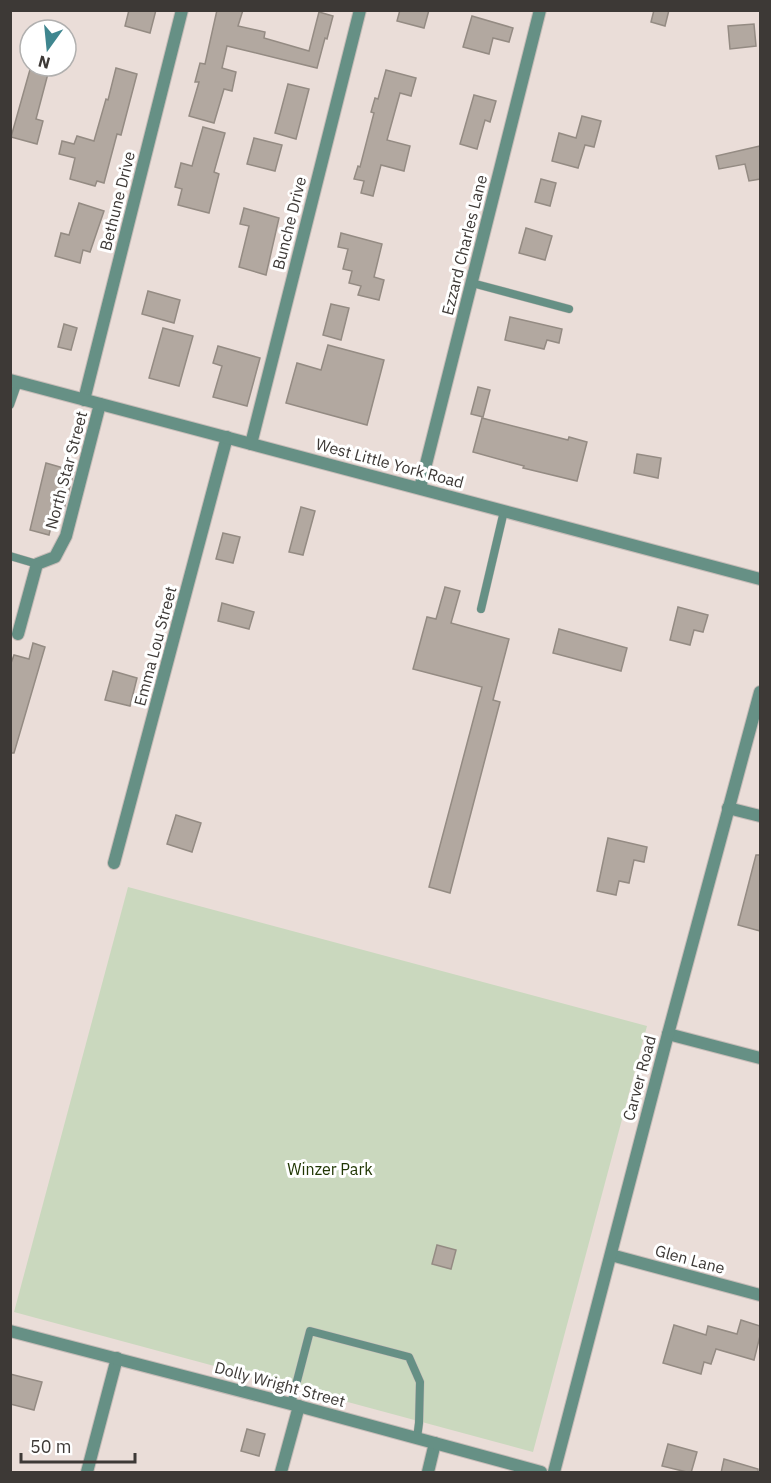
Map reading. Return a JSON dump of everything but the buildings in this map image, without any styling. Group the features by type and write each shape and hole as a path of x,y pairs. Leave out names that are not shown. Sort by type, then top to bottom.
{"street":[{"name":"Bethune Drive","path":"84,400 182,10"},
{"name":"Bunche Drive","path":"251,444 360,10"},
{"name":"Ezzard Charles Lane","path":"420,488 540,10"},
{"name":"West Little York Road","path":"14,381 760,579"},
{"name":"North Star Street","path":"37,564 55,557 66,536 100,404"},
{"name":"Emma Lou Street","path":"114,863 227,437"},
{"path":"18,634 37,564"},
{"name":"Carver Road","path":"554,1473 760,692"},
{"path":"728,808 760,816"},
{"path":"668,1034 760,1058"},
{"name":"Glen Lane","path":"611,1255 760,1295"},
{"name":"Dolly Wright Street","path":"10,1331 295,1405 541,1473"},
{"path":"87,1473 117,1358"},
{"path":"281,1473 295,1405"},
{"path":"428,1473 435,1443"}],"lane":[{"path":"472,284 569,309"},
{"path":"10,405 14,381"},
{"path":"481,609 504,511"},
{"path":"10,556 37,564"},
{"path":"295,1405 310,1330 409,1357 420,1383 417,1438"}],"green space":[{"name":"Winzer Park","path":"128,887 647,1026 533,1452 14,1312"}]}
